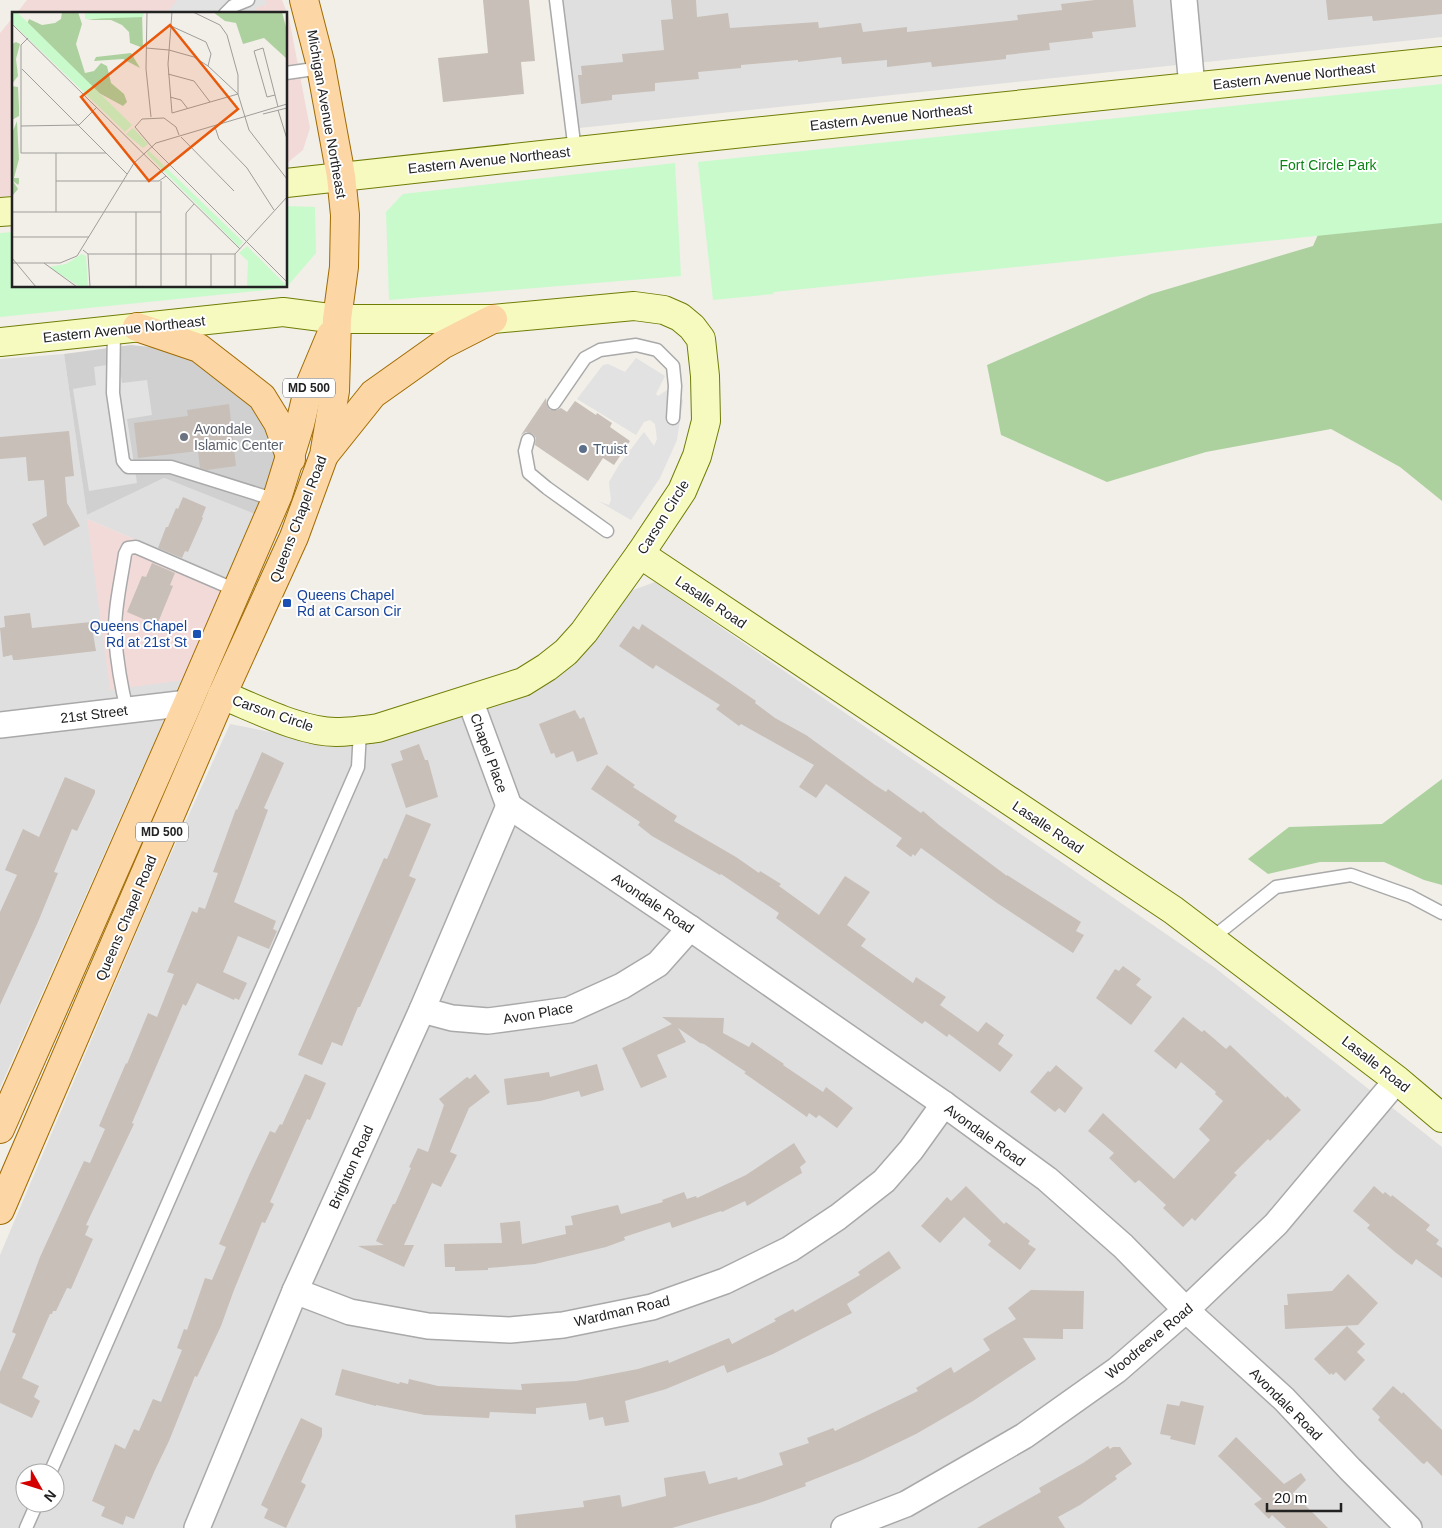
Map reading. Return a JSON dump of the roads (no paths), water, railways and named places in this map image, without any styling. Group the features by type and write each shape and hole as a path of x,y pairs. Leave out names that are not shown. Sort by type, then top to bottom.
{"main road":[{"name":"Michigan Avenue Northeast","path":"304,0 321,68 341,176 345,237 344,267 337,319"},
{"name":"Queens Chapel Road","path":"0,1210 222,695 294,537 324,455 335,391 337,319"},
{"name":"Queens Chapel Road","path":"0,1129 238,591 276,500 290,459 308,390 337,319"},
{"path":"324,455 373,394 442,345 492,319"},
{"path":"125,328 199,348 262,397 278,423 290,459"}],"street":[{"path":"1184,0 1192,87"},
{"name":"Eastern Avenue Northeast","path":"288,183 1442,61"},
{"name":"Carson Circle","path":"222,695 284,720 313,728 334,732 360,731 378,728 523,682 566,652 584,632 682,491 698,456 706,421 705,376 701,339 680,317 664,310 634,306 492,319 337,319"},
{"name":"Eastern Avenue Northeast","path":"0,342 283,312 337,319"},
{"name":"Lasalle Road","path":"640,554 1173,910 1397,1080 1442,1118"},
{"name":"Chapel Place","path":"470,700 508,806"},
{"name":"21st Street","path":"0,725 188,703"},
{"name":"Avondale Road","path":"508,806 690,928 944,1104 1047,1180 1123,1246 1186,1310 1284,1399 1408,1528"},
{"name":"Brighton Road","path":"197,1528 295,1291 422,1010 508,806"},
{"name":"Avon Place","path":"422,1010 452,1018 488,1021 569,1010 622,986 658,964 690,928"},
{"name":"Woodreeve Road","path":"844,1528 906,1504 1024,1436 1117,1370 1186,1310 1276,1224 1397,1080"},
{"name":"Wardman Road","path":"295,1291 350,1312 428,1326 510,1330 563,1325 652,1307 725,1281 790,1249 838,1217 884,1181 911,1150 944,1104"}],"lane":[{"path":"227,12 233,6 248,0"},
{"path":"556,0 575,151"},
{"path":"288,73 321,68"},
{"path":"125,328 114,393 123,462 128,467 171,467 276,500"},
{"path":"554,403 585,358 600,350 636,345 657,350 673,366 675,386 673,418"},
{"path":"528,440 525,451 529,473 607,531"},
{"path":"127,710 121,684 115,635 124,554 128,548 136,547 238,591"},
{"path":"54,1463 358,767 360,731"},
{"path":"1212,939 1276,887 1351,876 1410,896 1442,913"},
{"path":"26,1528 33,1513"}],"place":[{"name":"Avondale Islamic Center","path":"184,437"},
{"name":"Truist","path":"583,449"},
{"name":"Queens Chapel Rd at Carson Cir","path":"287,603"},
{"name":"Queens Chapel Rd at 21st St","path":"197,634"}],"park label":[{"name":"Fort Circle Park","path":"1328,165"}]}
